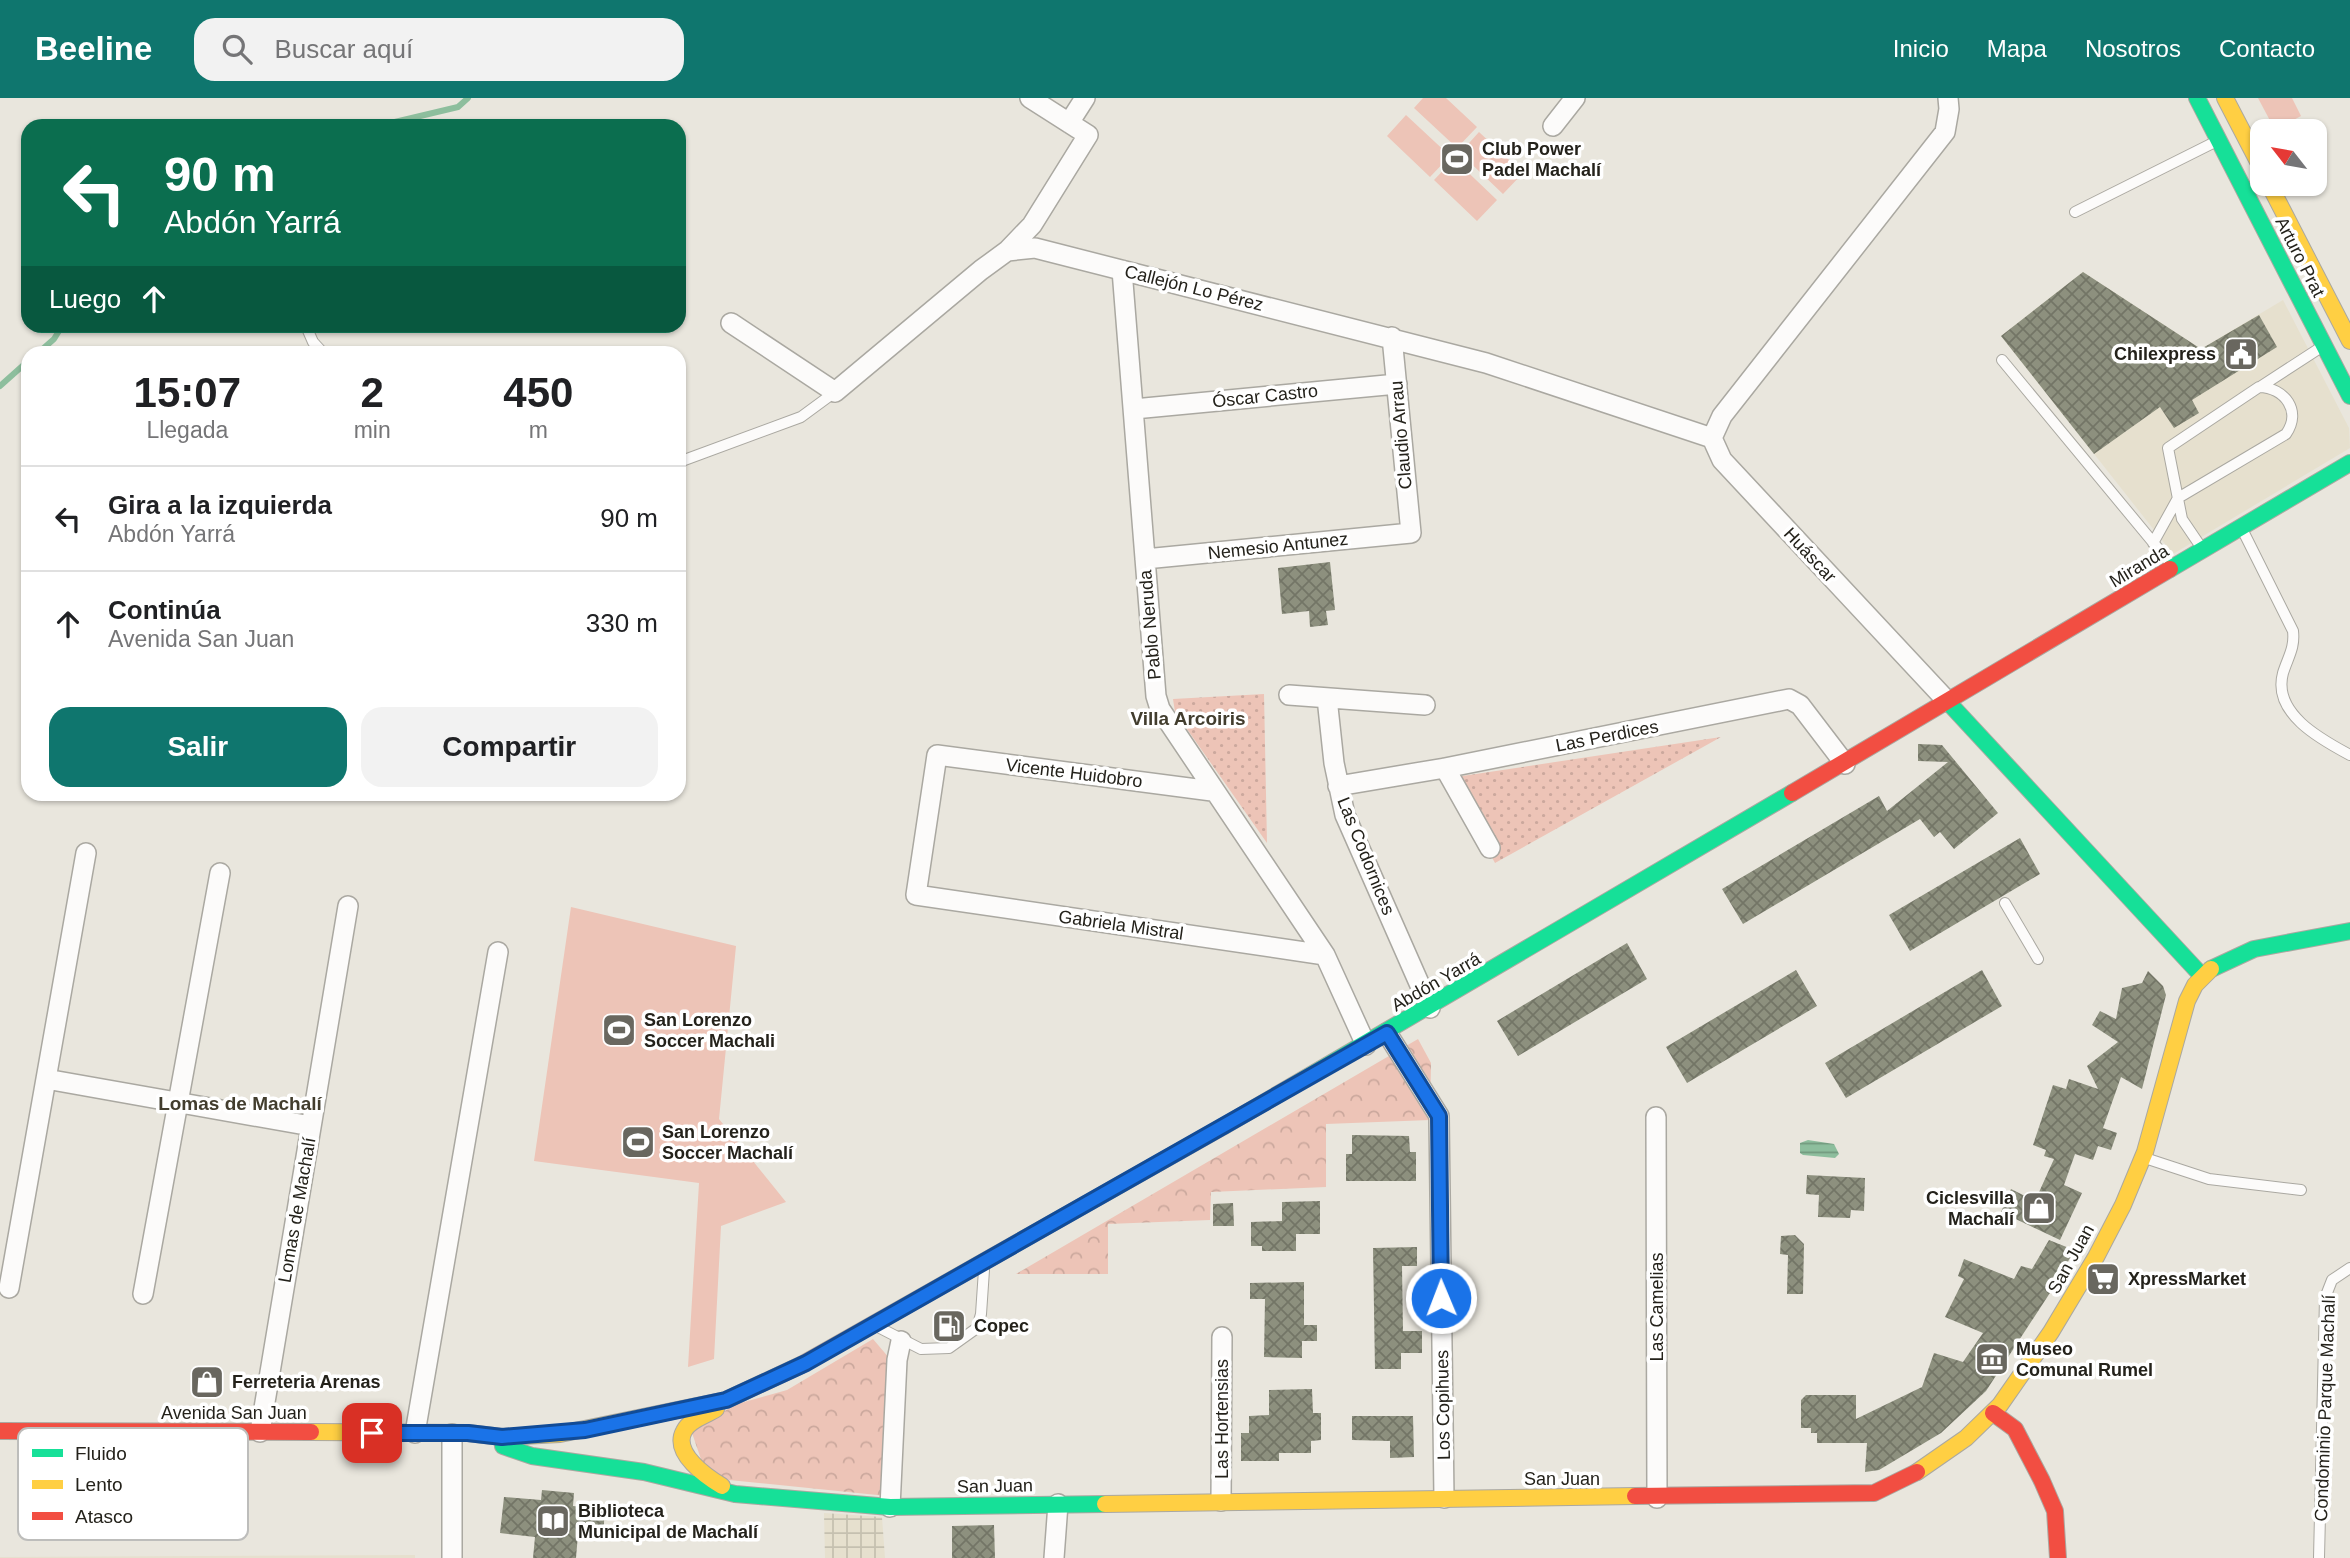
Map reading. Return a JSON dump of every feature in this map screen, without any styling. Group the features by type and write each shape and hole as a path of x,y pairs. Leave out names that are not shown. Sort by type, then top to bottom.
{"main road":[{"name":"Arturo Prat","path":"2197,98 2350,396"},
{"path":"2225,98 2250,147"},
{"name":"Arturo Prat","path":"2275,196 2350,341"},
{"name":"Miranda","path":"1948,702 2350,463"},
{"name":"Abdón Yarrá","path":"460,1433 502,1437 560,1434 726,1400 806,1363 984,1259 1387,1033 1948,702"},
{"name":"Huáscar","path":"1948,702 2202,976"},
{"name":"San Juan","path":"460,1433 531,1455 644,1472 735,1494 890,1507 1874,1493 1938,1461 1993,1413 2035,1357 2092,1266 2144,1157 2184,1011 2202,976 2224,959 2298,938 2350,931"},
{"path":"726,1400 710,1414 692,1422 684,1430 682,1442 693,1465 735,1494"},
{"path":"1993,1413 2015,1429 2042,1481 2055,1511 2058,1558"},
{"name":"Avenida San Juan","path":"0,1431 18,1431"},
{"name":"Avenida San Juan","path":"248,1432 460,1433"}],"street":[{"path":"731,323 835,392 1007,251 1032,225 1088,135 1030,98"},
{"path":"1069,123 1085,98"},
{"path":"1553,126 1575,98"},
{"path":"1712,438 1722,416 1945,132 1950,109 1948,98"},
{"name":"Callejón Lo Pérez","path":"1007,251 1035,248 1392,337 1542,380 1712,438"},
{"name":"Pablo Neruda","path":"1122,270 1156,696 1165,721 1325,955 1366,1045"},
{"name":"Claudio Arrau","path":"1392,337 1410,533"},
{"name":"Óscar Castro","path":"1134,409 1396,384"},
{"name":"Huáscar","path":"1712,438 1722,460 1948,702"},
{"name":"Nemesio Antunez","path":"1144,559 1410,533"},
{"path":"1289,695 1425,705"},
{"name":"Las Codornices","path":"1327,698 1338,786 1349,824 1430,1008"},
{"name":"Las Perdices","path":"1338,786 1445,768 1789,699 1800,705 1845,764"},
{"name":"Vicente Huidobro","path":"916,895 937,755 1212,791"},
{"path":"1445,768 1490,848"},
{"path":"9,1288 86,853"},
{"path":"143,1294 220,873"},
{"name":"Gabriela Mistral","path":"916,895 1325,955"},
{"name":"Lomas de Machalí","path":"260,1432 348,906"},
{"path":"415,1433 498,952"},
{"name":"Los Copihues","path":"1387,1033 1439,1116 1444,1498"},
{"path":"46,1079 311,1126"},
{"name":"Las Camelias","path":"1656,1117 1657,1498"},
{"name":"Las Hortensias","path":"1221,1501 1222,1338"},
{"path":"890,1507 897,1360 901,1341"},
{"path":"452,1558 460,1433"},
{"path":"1054,1558 1058,1504"}],"lane":[{"path":"2075,212 2219,141"},
{"path":"2203,551 2182,519 2168,448 2324,345"},
{"path":"2002,360 2174,568"},
{"path":"2153,543 2178,498 2286,434 2292,415 2283,394 2259,387"},
{"path":"686,459 801,417 835,392"},
{"path":"2242,527 2294,631 2295,646 2280,687 2285,704 2315,737 2350,755"},
{"path":"2005,903 2038,958"},
{"path":"2144,1157 2209,1179 2301,1190"},
{"path":"873,1323 901,1341 921,1349 943,1349 974,1334 981,1314 984,1259"},
{"name":"Condominio Parque Machalí","path":"2319,1558 2325,1298 2332,1280 2350,1268"}],"shaded area":[{"path":"2083,272 2201,349 2283,300 2349,428 2350,448 2173,554 2001,336"},
{"path":"1808,1140 1834,1144 1839,1154 1835,1158 1803,1155 1800,1153 1800,1143"},
{"path":"824,1513 882,1517 885,1558 825,1558"},
{"path":"415,1555 415,1558 0,1558 0,1557"}],"green space":[{"path":"1423,98 1446,98 1477,127 1457,148 1414,108"},
{"path":"2258,98 2292,98 2301,116 2295,119 2269,119"},
{"path":"1406,115 1450,156 1430,177 1387,136"},
{"path":"1479,132 1523,173 1503,194 1460,153"},
{"path":"1454,159 1497,200 1477,221 1434,180"},
{"path":"1264,694 1267,843 1175,712 1173,699"},
{"path":"1721,737 1495,863 1449,778"},
{"name":"San Lorenzo Soccer Machalí","path":"571,907 736,946 719,1119 786,1202 721,1226 714,1359 688,1367 699,1183 534,1161"},
{"path":"1418,1039 1431,1063 1430,1120 1326,1124 1326,1187 1211,1192 1210,1220 1108,1224 1108,1274 1016,1274"},
{"path":"873,1339 890,1359 887,1496 729,1480 705,1471 691,1430 737,1404 787,1390"}],"building":[{"path":"2083,272 2201,349 2259,315 2277,347 2192,400 2199,413 2174,428 2160,407 2094,454 2001,336"},
{"path":"1330,562 1335,610 1326,611 1328,625 1310,627 1309,611 1282,614 1278,568"},
{"path":"1918,744 1942,745 1998,813 1954,849 1940,832 1934,837 1920,819 1743,924 1722,889 1879,796 1887,811 1948,762 1918,761"},
{"path":"2020,838 2040,874 1910,951 1889,915"},
{"path":"1627,943 1647,979 1518,1056 1497,1021"},
{"path":"1796,970 1817,1006 1687,1083 1666,1047"},
{"path":"1982,970 2002,1006 1846,1098 1825,1063"},
{"path":"2148,971 2163,986 2166,995 2142,1089 2121,1077 2103,1128 2117,1133 2111,1150 2098,1146 2093,1160 2075,1154 2064,1185 2082,1193 2060,1240 2001,1212 2011,1189 2035,1201 2054,1159 2044,1156 2046,1150 2033,1145 2053,1085 2066,1089 2069,1079 2098,1089 2087,1066 2118,1042 2092,1025 2100,1011 2116,1019 2122,988 2142,983"},
{"path":"1352,1135 1409,1136 1410,1152 1416,1152 1416,1181 1346,1181 1346,1154 1352,1154"},
{"path":"1807,1175 1865,1178 1864,1211 1851,1210 1850,1218 1818,1217 1819,1195 1806,1194"},
{"path":"1320,1201 1320,1234 1296,1234 1296,1251 1262,1251 1262,1246 1251,1246 1251,1222 1282,1221 1282,1202"},
{"path":"1233,1203 1234,1226 1213,1226 1213,1204"},
{"path":"1795,1235 1804,1244 1803,1294 1787,1294 1788,1255 1780,1254 1781,1236"},
{"path":"2049,1240 2074,1250 2059,1279 1986,1391 1941,1433 1879,1470 1865,1472 1867,1443 1817,1443 1817,1433 1811,1433 1811,1428 1801,1428 1801,1400 1806,1395 1856,1395 1856,1419 1922,1387 1934,1353 1963,1362 1983,1333 1945,1317 1964,1279 1958,1276 1964,1259 2014,1279 2021,1266 2032,1269"},
{"path":"1417,1247 1417,1266 1402,1266 1403,1331 1422,1331 1422,1353 1401,1353 1401,1369 1375,1369 1373,1248"},
{"path":"1304,1282 1304,1325 1317,1325 1317,1341 1302,1341 1302,1358 1264,1357 1265,1299 1250,1299 1250,1283"},
{"path":"1312,1389 1313,1413 1321,1413 1321,1440 1311,1441 1311,1453 1279,1453 1279,1461 1241,1461 1241,1433 1249,1433 1249,1416 1269,1415 1269,1390"},
{"path":"1352,1416 1413,1416 1414,1457 1390,1458 1390,1441 1352,1440"},
{"name":"Biblioteca Municipal de Machalí","path":"542,1490 574,1493 573,1506 605,1509 603,1536 578,1534 576,1558 533,1558 535,1537 500,1533 504,1497 541,1500"},
{"path":"994,1525 995,1558 952,1558 952,1526"}],"waterway":[{"path":"407,119 458,107 468,98"},
{"path":"46,346 58,333"},
{"path":"0,386 21,367"}],"traffic: fast":[{"path":"2197,98 2350,396"},
{"path":"2170,569 2350,463"},
{"path":"1948,702 2202,976"},
{"path":"1224,1126 1792,793"},
{"path":"2211,969 2254,949 2350,931"},
{"path":"503,1446 532,1456 644,1472 735,1494 890,1507 1105,1504"}],"traffic: slow":[{"path":"2225,98 2250,146"},
{"path":"2275,196 2350,341"},
{"path":"1917,1472 1966,1438 2000,1405 2051,1332 2096,1257 2123,1205 2145,1152 2187,1001 2195,985 2211,969"},
{"path":"311,1432 468,1433 502,1437 560,1434 726,1400 801,1365"},
{"path":"716,1409 690,1423 682,1439 687,1456 708,1477 722,1486"},
{"path":"1105,1504 1635,1496"}],"traffic: jam":[{"path":"1792,793 2170,569"},
{"path":"801,1365 1224,1126"},
{"path":"1993,1413 2015,1429 2042,1481 2055,1511 2058,1558"},
{"path":"0,1431 18,1431"},
{"path":"248,1432 311,1432"},
{"path":"1635,1496 1874,1493 1917,1472"}],"place":[{"name":"Club Power Padel Machalí","path":"1457,159"},
{"name":"Chilexpress","path":"2241,354"},
{"name":"San Lorenzo Soccer Machali","path":"619,1030"},
{"name":"San Lorenzo Soccer Machalí","path":"638,1142"},
{"name":"Ciclesvilla Machalí","path":"2039,1208"},
{"name":"XpressMarket","path":"2103,1279"},
{"name":"Copec","path":"949,1326"},
{"name":"Museo Comunal Rumel","path":"1992,1359"},
{"name":"Ferreteria Arenas","path":"207,1382"},
{"name":"Biblioteca Municipal de Machalí","path":"553,1521"}],"district":[{"name":"Villa Arcoiris","path":"1188,718"},
{"name":"Lomas de Machalí","path":"240,1103"}],"route":[{"path":"372,1433 468,1433 502,1437 560,1434 640,1420 726,1400 806,1363 984,1259 1387,1033 1439,1116 1441,1298"}]}
